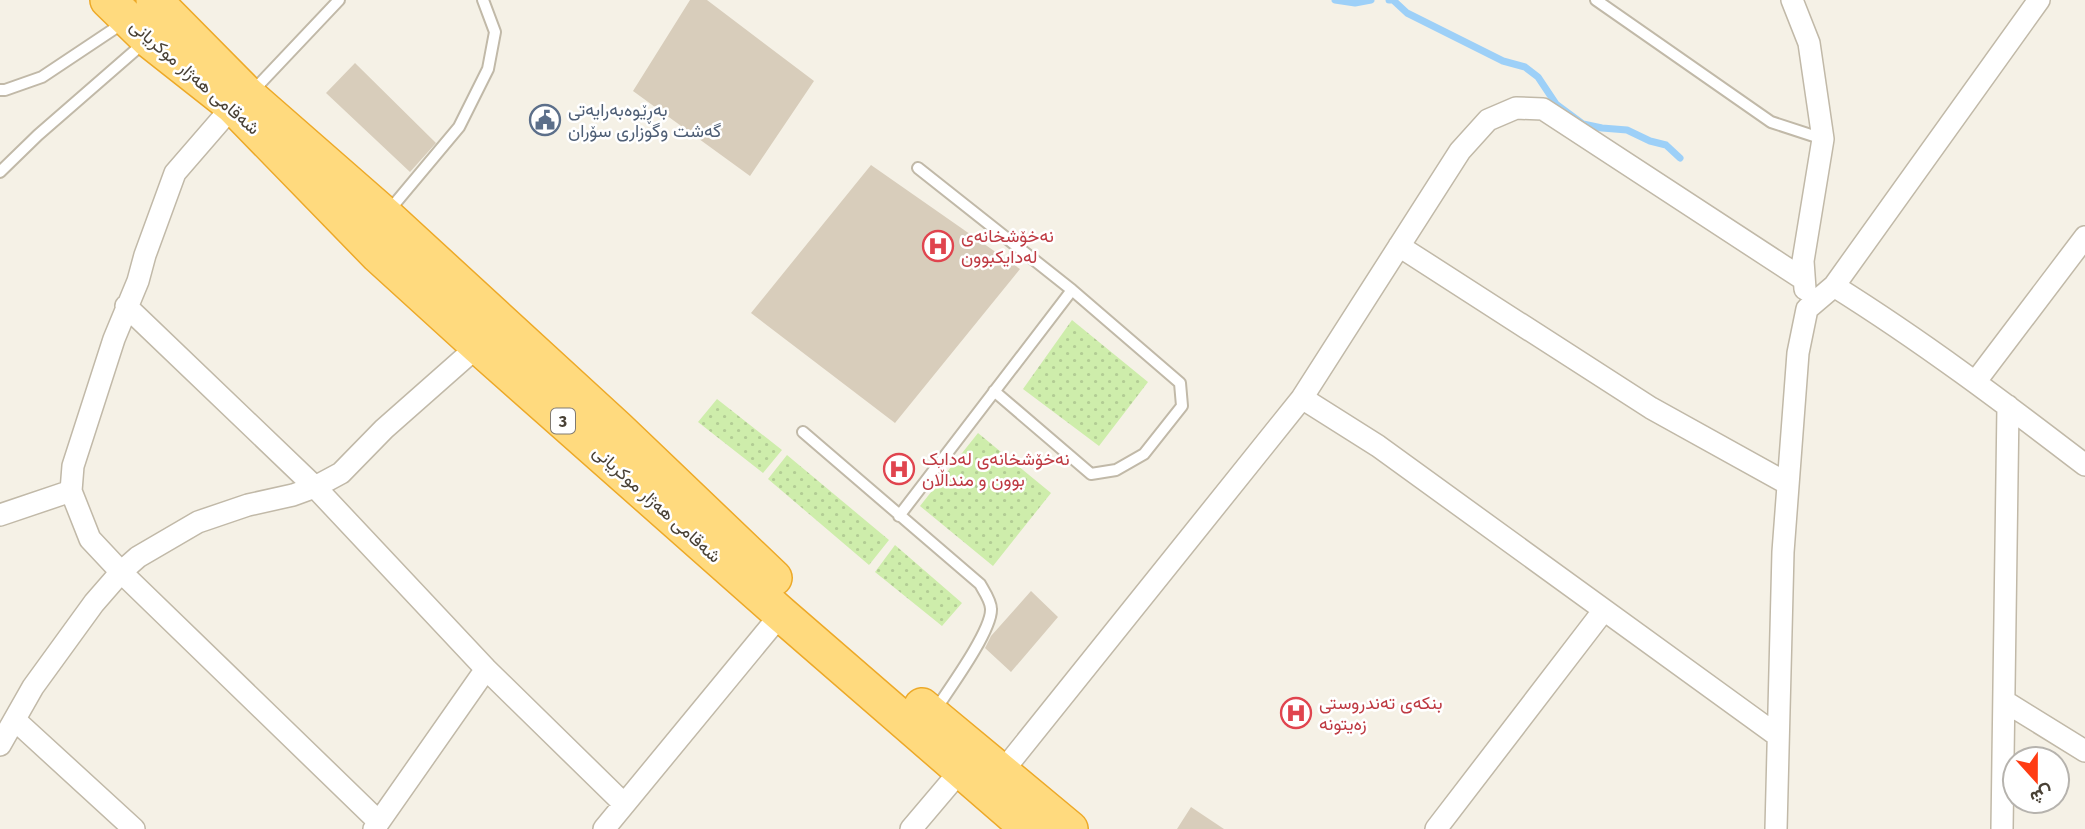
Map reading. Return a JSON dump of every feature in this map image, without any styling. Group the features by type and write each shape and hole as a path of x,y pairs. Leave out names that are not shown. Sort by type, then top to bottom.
{"highway":[{"name":"شەقامی ھەژار موکریانی","path":"135,15 385,215 618,429 822,623 1070,829"},
{"name":"شەقامی ھەژار موکریانی","path":"241,101 378,255 781,614 1029,829"}],"street":[{"path":"1776,829 1783,552 1798,353 1807,309 1803,261 1824,139 1809,43 1792,0"},
{"path":"1807,309 1834,286 2039,0"},
{"path":"241,101 175,173 138,281 126,306 73,466 71,491 90,539 377,826 486,669"},
{"path":"1002,772 1302,398 1460,151 1488,120 1516,108 1543,109 1803,279"},
{"path":"1976,381 2085,237"},
{"path":"1399,246 1651,408 1788,484"},
{"path":"1834,286 1976,381 2085,465"},
{"path":"126,306 315,487 486,669 624,804"},
{"path":"134,829 5,734 41,676 94,603 138,557 198,522 248,505 293,495 341,473 384,429 478,346"},
{"path":"1302,398 1378,446 1778,737"},
{"path":"2002,829 2008,406"},
{"path":"0,515 71,491"},
{"path":"1436,829 1604,610"},
{"path":"604,829 781,614"},
{"path":"2004,701 2085,751"},
{"path":"911,829 961,770"}],"lane":[{"path":"241,101 339,0"},
{"path":"385,215 459,127 488,69 495,32 483,0"},
{"path":"1596,0 1771,122 1824,139"},
{"path":"0,90 42,77 135,15"},
{"path":"0,172 38,135 135,15"},
{"path":"918,168 1072,290 1180,383 1182,406 1144,454 1116,470 1091,474 994,391"},
{"path":"900,516 1072,290"},
{"path":"803,432 979,584 992,608 987,626 933,715"}],"green space":[{"path":"1072,320 1148,382 1099,446 1023,389"},
{"path":"717,399 782,450 763,473 698,422"},
{"path":"978,433 1051,493 993,566 920,506"},
{"path":"787,455 889,540 869,565 768,479"},
{"path":"895,545 962,603 942,626 875,572"}],"building":[{"path":"690,0 707,0 814,81 750,176 633,91"},
{"path":"355,63 436,143 410,172 326,93"},
{"path":"871,165 1020,269 895,423 751,313"},
{"path":"1031,591 1058,617 1011,672 985,648 991,636"},
{"path":"1191,807 1224,829 1177,829"}],"waterway":[{"path":"1335,0 1355,3 1371,0"},
{"path":"1389,0 1393,0 1407,13 1503,61 1525,67 1538,77 1556,104 1583,124 1627,130 1666,145 1680,158"}],"place":[{"name":"بەڕێوەبەرایەتی گەشت وگوزاری سۆران","path":"545,120"},
{"name":"نەخۆشخانەی لەدایکبوون","path":"938,246"},
{"name":"نەخۆشخانەی لەدایک بوون و منداڵان","path":"899,469"},
{"name":"بنکەی تەندروستی زەیتونە","path":"1296,713"}]}
